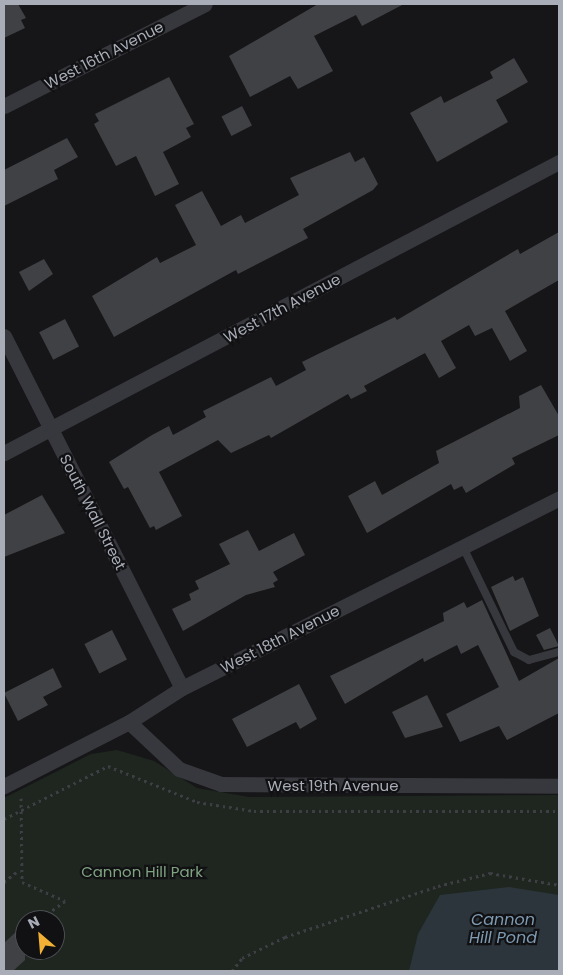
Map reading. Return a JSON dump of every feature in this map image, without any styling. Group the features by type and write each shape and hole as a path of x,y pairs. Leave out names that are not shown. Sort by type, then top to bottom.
{"street":[{"name":"West 16th Avenue","path":"4,106 205,4"},
{"name":"West 17th Avenue","path":"4,454 559,162"},
{"name":"South Wall Street","path":"4,336 182,688"},
{"name":"West 18th Avenue","path":"4,786 129,722 182,688 559,498"},
{"name":"West 19th Avenue","path":"129,722 179,769 221,784 559,786"}],"lane":[{"path":"463,547 514,652 528,660 559,652"}],"path":[{"path":"21,777 19,870 28,888 65,902 53,910"},
{"path":"4,882 19,870"},
{"path":"232,971 242,958 285,937 438,886 490,873 559,885"},
{"path":"4,948 15,939"}],"green space":[{"name":"Cannon Hill Park","path":"117,750 154,761 197,788 249,797 559,795 559,971 4,971 4,798 91,754"}],"water":[{"name":"Cannon Hill Pond","path":"509,887 559,895 559,971 409,971 418,934 440,895"}],"building":[{"path":"4,4 18,4 26,18 21,20 25,28 4,38"},
{"path":"318,4 404,4 362,26 356,15 314,36 333,71 298,89 290,76 250,97 229,56"},
{"path":"514,58 528,82 496,100 508,122 437,162 410,113 441,96 444,103 493,78 490,72"},
{"path":"169,77 194,124 186,128 191,137 163,152 179,184 155,196 136,156 116,166 94,124 99,121 95,114"},
{"path":"242,106 252,126 231,136 222,116"},
{"path":"67,138 78,157 54,170 58,179 4,206 4,170"},
{"path":"350,152 355,162 364,157 378,184 373,190 303,229 308,238 238,274 236,270 114,337 92,296 157,257 160,263 196,245 175,205 202,191 221,226 241,215 245,223 299,195 290,178"},
{"path":"559,232 559,280 505,311 527,351 510,361 492,328 475,336 469,325 441,341 456,368 439,378 425,353 364,386 367,391 351,399 348,394 271,438 269,435 231,453 218,440 159,472 182,516 156,530 154,526 150,528 128,487 124,489 109,462 169,426 173,435 206,417 203,411 271,377 276,386 306,370 302,362 395,317 397,320 518,249 520,254"},
{"path":"44,259 53,274 29,291 19,272"},
{"path":"65,319 79,347 53,360 39,332"},
{"path":"541,385 559,416 559,435 512,458 515,464 466,493 462,486 454,490 451,484 367,533 348,496 375,481 382,495 439,463 436,451 520,408 519,396"},
{"path":"42,495 65,533 4,557 4,515"},
{"path":"248,530 259,551 294,533 305,555 273,572 278,580 273,583 275,587 246,595 183,631 172,609 191,600 189,594 199,589 195,581 230,564 219,544"},
{"path":"513,576 515,581 523,577 539,616 510,631 491,587"},
{"path":"482,600 519,681 559,658 559,713 507,740 499,726 460,742 446,714 499,687 478,645 461,654 457,645 424,662 423,658 345,704 330,676 444,621 443,613 464,602 467,608"},
{"path":"550,628 559,646 544,650 536,635"},
{"path":"112,630 127,659 99,673 84,644"},
{"path":"53,668 62,687 43,697 48,705 18,721 4,693"},
{"path":"299,684 317,719 300,729 296,722 247,747 232,719"},
{"path":"427,695 443,727 405,738 392,712"},
{"path":"15,933 15,960 25,960 13,971 4,971 4,943"}]}
